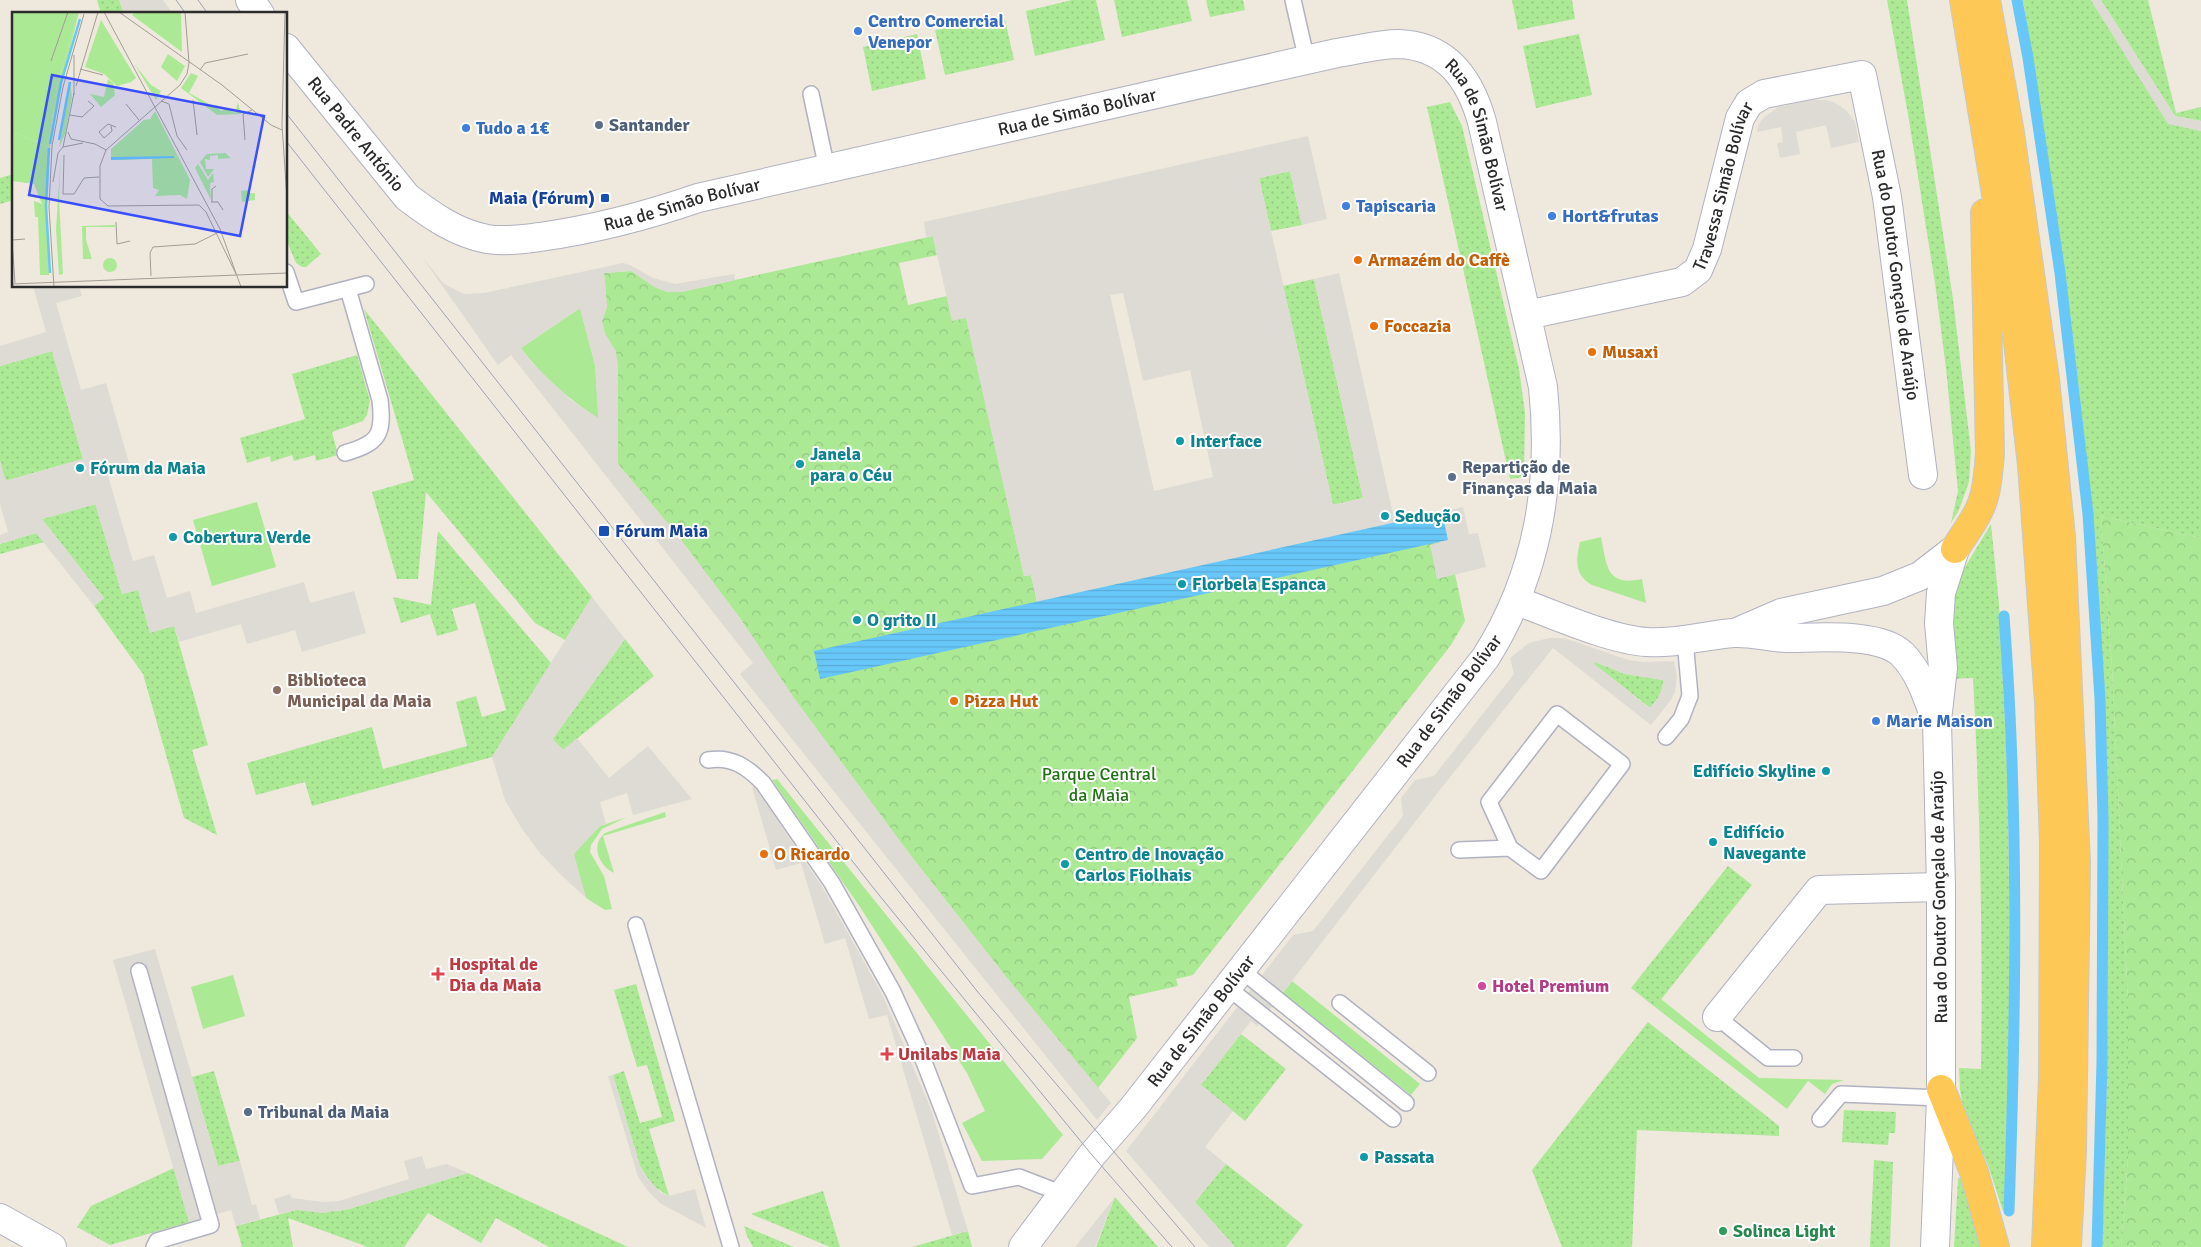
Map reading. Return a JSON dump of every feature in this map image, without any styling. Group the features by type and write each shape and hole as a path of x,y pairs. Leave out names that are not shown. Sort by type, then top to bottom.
{"highway":[{"path":"1964,0 1983,109 2016,333 2031,456 2049,702 2054,882 2052,1078 2046,1247"},
{"path":"1986,0 2010,133 2045,379 2061,537 2076,862 2072,1150 2067,1247"},
{"path":"1956,549 1973,521 1985,493 1990,453 1983,109"},
{"path":"1941,1093 1974,1172 1996,1247"}],"street":[{"path":"250,0 259,12"},
{"name":"Rua de Simão Bolívar","path":"407,197 432,217 459,230 487,239 502,240 575,232 646,216 698,198 1337,53 1398,44 1427,49 1441,56 1458,70 1477,105 1543,387 1547,451 1539,524 1517,601 1486,657 1023,1247"},
{"name":"Rua Padre António","path":"288,50 407,197"},
{"name":"Travessa Simão Bolívar","path":"1527,315 1682,282 1698,270 1707,249 1740,118 1749,103 1764,94 1862,74"},
{"name":"Rua do Doutor Gonçalo de Araújo","path":"1862,74 1886,197 1923,475"},
{"path":"1736,633 1781,613 1883,591 1920,576 1956,549"},
{"name":"Rua do Doutor Gonçalo de Araújo","path":"1935,1247 1941,1093 1941,887 1936,720 1943,668 1939,623 1941,593 1956,549"},
{"path":"1517,601 1614,636 1635,641 1685,640 1736,633 1786,638 1839,636 1884,644 1902,653 1920,680 1936,720"},
{"path":"1717,1018 1819,890 1941,887"},
{"path":"0,1218 52,1247"}],"lane":[{"path":"1293,0 1307,61"},
{"path":"810,94 826,169"},
{"path":"288,278 296,302 366,284"},
{"path":"345,453 366,447 380,429 382,418 380,400 348,289"},
{"path":"1666,737 1681,719 1690,696 1685,640"},
{"path":"1459,850 1510,848 1541,871 1622,764 1557,714 1489,802 1510,848"},
{"path":"708,760 719,758 736,762 763,783 832,883 893,992 919,1049 972,1186 1018,1177 1063,1194"},
{"path":"636,926 731,1247"},
{"path":"139,971 211,1225 157,1241 154,1247"},
{"path":"1234,979 1406,1103"},
{"path":"1234,979 1393,1118"},
{"path":"1340,1003 1428,1073"},
{"path":"1717,1018 1768,1058 1794,1058"},
{"path":"1820,1119 1841,1094 1941,1093"}],"green space":[{"path":"97,0 119,0 123,12 100,12"},
{"path":"1072,0 1096,0 1105,40 1035,56 1026,11"},
{"path":"1114,0 1187,0 1192,21 1122,37"},
{"path":"1206,0 1243,0 1245,10 1210,17"},
{"path":"1512,0 1572,0 1575,19 1518,30"},
{"path":"1887,0 1907,0 1953,299 1971,451 1969,482 1959,510 1951,523 1958,491 1946,368 1935,283 1908,114"},
{"path":"2023,0 2091,0 2168,123 2201,131 2201,538 2101,516 2112,668 2128,1002 2128,1158 2121,1247 2102,1247 2108,971 2106,787 2098,603 2091,511 2078,383 2053,191"},
{"path":"2101,0 2148,0 2176,113 2201,107 2201,121 2175,116"},
{"path":"1004,15 1014,60 945,75 935,30"},
{"path":"917,34 926,79 872,91 863,47"},
{"path":"1579,34 1592,95 1536,108 1523,46"},
{"path":"1450,102 1462,126 1519,369 1525,413 1524,477 1510,479 1427,107"},
{"path":"1290,171 1302,225 1271,231 1259,178"},
{"path":"12,175 12,201 0,204 0,178"},
{"path":"288,213 321,254 306,267 296,263 288,244"},
{"name":"Parque Central da Maia","path":"933,236 937,255 899,263 908,305 947,296 952,320 966,317 1024,576 1031,575 1037,602 1442,512 1437,578 1455,574 1465,621 1451,645 1193,975 1176,979 1178,986 1129,997 1137,1038 1098,1088 1007,978 911,856 796,701 739,617 675,532 618,464 616,352 605,334 602,321 607,307 604,273 631,271 643,279 681,292"},
{"path":"1314,279 1363,498 1333,505 1283,286"},
{"path":"580,308 595,365 599,419 557,387 538,369 521,348"},
{"path":"364,309 592,597 565,640 535,623 426,492 418,579 397,579 372,492 414,480"},
{"path":"52,351 83,459 5,481 0,461 0,366"},
{"path":"357,355 370,401 367,415 363,421 332,432 338,455 316,461 315,455 294,461 292,455 271,462 270,456 247,463 240,438 305,419 292,374"},
{"path":"257,502 276,567 212,586 193,520"},
{"path":"96,504 122,594 138,590 150,632 174,626 208,745 192,750 217,835 184,818 143,674 94,606 104,598 42,519"},
{"path":"2101,516 2201,538 2201,1247 2121,1247 2128,1158 2128,1002 2112,668"},
{"path":"1991,524 1999,604 2008,786 2010,986 2005,1209 2003,1211 1988,1165 1964,1113 1959,1068 1981,1069 1981,922 1973,678 1953,679 1953,602 1962,572"},
{"path":"438,531 551,663 492,757 312,806 305,782 256,795 247,763 372,727 383,769 467,746 456,702 476,696 482,717 506,710 475,603 452,609 458,630 437,636 430,614 401,623 393,597 431,605"},
{"path":"36,533 44,542 0,554 0,544"},
{"path":"1601,537 1610,572 1621,580 1642,579 1646,603 1592,585 1582,577 1577,561 1580,542"},
{"path":"625,639 654,676 563,750 552,739"},
{"path":"1595,662 1625,674 1663,680 1660,695 1650,708 1594,664"},
{"path":"777,779 1063,1135 1042,1159 982,1161 962,1123 985,1111 967,1073 858,904 772,780"},
{"path":"665,812 666,817 603,836 614,873 604,865 597,849 600,838 605,833"},
{"path":"627,817 602,829 591,845 590,852 604,876 612,909 605,910 586,898 573,854 600,826"},
{"path":"1728,866 1752,885 1655,1007 1631,988"},
{"path":"233,975 245,1016 203,1029 191,987"},
{"path":"1292,981 1420,1084 1411,1095 1283,993"},
{"path":"636,984 675,1121 649,1129 669,1196 653,1186 640,1166 613,1075 624,1071 640,1123 662,1117 647,1065 637,1067 614,990"},
{"path":"1661,999 1759,1078 1844,1080 1832,1084 1825,1094 1808,1081 1787,1109 1655,1007"},
{"path":"1648,1022 1779,1126 1779,1136 1637,1130 1632,1247 1562,1247 1532,1170"},
{"path":"1241,1034 1286,1069 1245,1121 1201,1085"},
{"path":"214,1071 240,1161 218,1166 192,1077"},
{"path":"1844,1110 1896,1112 1895,1133 1889,1133 1888,1145 1842,1142"},
{"path":"1874,1160 1893,1162 1890,1247 1870,1247"},
{"path":"1226,1164 1303,1225 1286,1247 1235,1247 1195,1202"},
{"path":"174,1168 189,1222 110,1245 77,1227 91,1206"},
{"path":"468,1173 628,1247 549,1247 496,1218 481,1243 428,1213 404,1247 368,1247 288,1218 293,1247 242,1247 236,1226 296,1210 336,1211 349,1209"},
{"path":"1961,1176 1981,1247 1954,1247 1958,1179"},
{"path":"823,1191 840,1247 830,1247 751,1214"},
{"path":"1115,1197 1158,1247 1096,1247"},
{"path":"744,1226 794,1247 753,1247"},
{"path":"968,1231 972,1247 912,1247"}],"shaded area":[{"path":"119,0 163,0 172,12 123,12"},
{"path":"2091,0 2101,0 2175,116 2201,121 2201,131 2168,124"},
{"path":"1811,100 1834,102 1847,111 1855,122 1859,142 1831,148 1826,125 1796,132 1800,154 1780,158 1777,143 1783,142 1781,127 1757,132 1758,126 1762,119 1778,107"},
{"path":"1308,136 1327,219 1302,225 1290,171 1259,178 1333,505 1363,498 1314,279 1339,273 1395,523 1037,602 1031,575 1024,576 966,318 952,321 933,236 926,237 924,222","holes":["1123,293 1143,381 1190,370 1213,477 1154,491 1110,295"]},
{"path":"422,257 444,284 464,294 484,293 623,263 653,278 675,284 734,274 735,280 681,292 667,292 654,287 631,271 604,273 607,307 602,321 605,334 616,352 618,366 618,464 675,532 739,617 796,701 911,856 1007,978 1111,1103 1097,1120 740,674 753,663 511,355 498,365","holes":["580,308 595,365 598,418 571,400 532,363 521,348"]},
{"path":"34,288 80,288 82,296 56,303 81,390 106,383 131,470 108,476 133,561 154,555 167,598 190,591 196,613 304,582 310,603 354,591 366,633 302,652 295,630 247,644 241,624 179,642 174,626 150,633 138,590 122,594 95,504 42,519 104,598 94,606 36,533 0,544 0,535 8,532 0,504 0,461 6,481 83,459 52,351 0,366 0,346 46,332"},
{"path":"1463,507 1469,534 1478,533 1486,567 1437,579 1430,545 1448,540 1442,512"},
{"path":"592,597 625,639 553,739 563,750 577,738 609,778 648,746 692,799 633,815 627,793 600,802 606,824 600,826 574,854 586,898 540,853 522,829 505,800 492,757"},
{"path":"1549,638 1564,638 1628,660 1643,662 1674,661 1677,676 1675,692 1651,725 1553,648 1443,786 1257,1026 1251,1021 1201,1085 1233,1111 1205,1147 1226,1164 1195,1202 1235,1247 1209,1247 1126,1151 1293,935 1313,931 1403,816 1401,798 1415,780 1434,776 1514,674 1510,658 1529,643","holes":["1595,662 1625,674 1663,680 1663,686 1657,700 1649,708 1594,664"]},
{"path":"754,786 823,888 883,996 931,1109 968,1231 952,1235 887,1015 869,1019 845,938 825,944 801,863 776,870 752,787"},
{"path":"155,949 218,1166 240,1161 252,1205 256,1204 260,1219 236,1226 231,1210 189,1222 113,960"},
{"path":"613,1075 640,1166 646,1176 660,1192 669,1196 695,1189 706,1228 660,1203 638,1177 608,1076"},
{"path":"422,1156 426,1169 447,1164 468,1173 349,1209 322,1213 296,1210 279,1214 274,1199 290,1194 292,1198 323,1202 339,1201 409,1179 404,1161"},
{"path":"1115,1197 1095,1247 1075,1247"}],"water":[{"path":"1442,512 1448,540 820,679 814,651"}],"waterway":[{"path":"2017,0 2028,58 2060,273 2088,514 2100,699 2103,819 2102,1062 2097,1247"},
{"path":"2004,616 2012,765 2015,914 2009,1211"}],"tram line":[{"path":"176,0 185,12"},
{"path":"198,0 207,12"},
{"path":"288,116 977,991 1195,1247"},
{"path":"288,144 879,895 1092,1155 1172,1247"}],"place":[{"name":"Centro Comercial Venepor","path":"858,31"},
{"name":"Santander","path":"599,125"},
{"name":"Tudo a 1€","path":"466,128"},
{"name":"Maia (Fórum)","path":"605,198"},
{"name":"Tapiscaria","path":"1346,206"},
{"name":"Hort&frutas","path":"1552,216"},
{"name":"Armazém do Caffè","path":"1358,260"},
{"name":"Foccazia","path":"1374,326"},
{"name":"Musaxi","path":"1592,352"},
{"name":"Interface","path":"1180,441"},
{"name":"Janela para o Céu","path":"800,464"},
{"name":"Fórum da Maia","path":"80,468"},
{"name":"Repartição de Finanças da Maia","path":"1452,477"},
{"name":"Sedução","path":"1385,516"},
{"name":"Fórum Maia","path":"604,531"},
{"name":"Cobertura Verde","path":"173,537"},
{"name":"Florbela Espanca","path":"1182,584"},
{"name":"O grito II","path":"857,620"},
{"name":"Biblioteca Municipal da Maia","path":"277,690"},
{"name":"Pizza Hut","path":"954,701"},
{"name":"Marie Maison","path":"1876,721"},
{"name":"Edifício Skyline","path":"1826,771"},
{"name":"Edifício Navegante","path":"1713,842"},
{"name":"O Ricardo","path":"764,854"},
{"name":"Centro de Inovação Carlos Fiolhais","path":"1065,864"},
{"name":"Hospital de Dia da Maia","path":"438,974"},
{"name":"Hotel Premium","path":"1482,986"},
{"name":"Unilabs Maia","path":"887,1054"},
{"name":"Tribunal da Maia","path":"248,1112"},
{"name":"Passata","path":"1364,1157"},
{"name":"Solinca Light","path":"1723,1231"}]}
